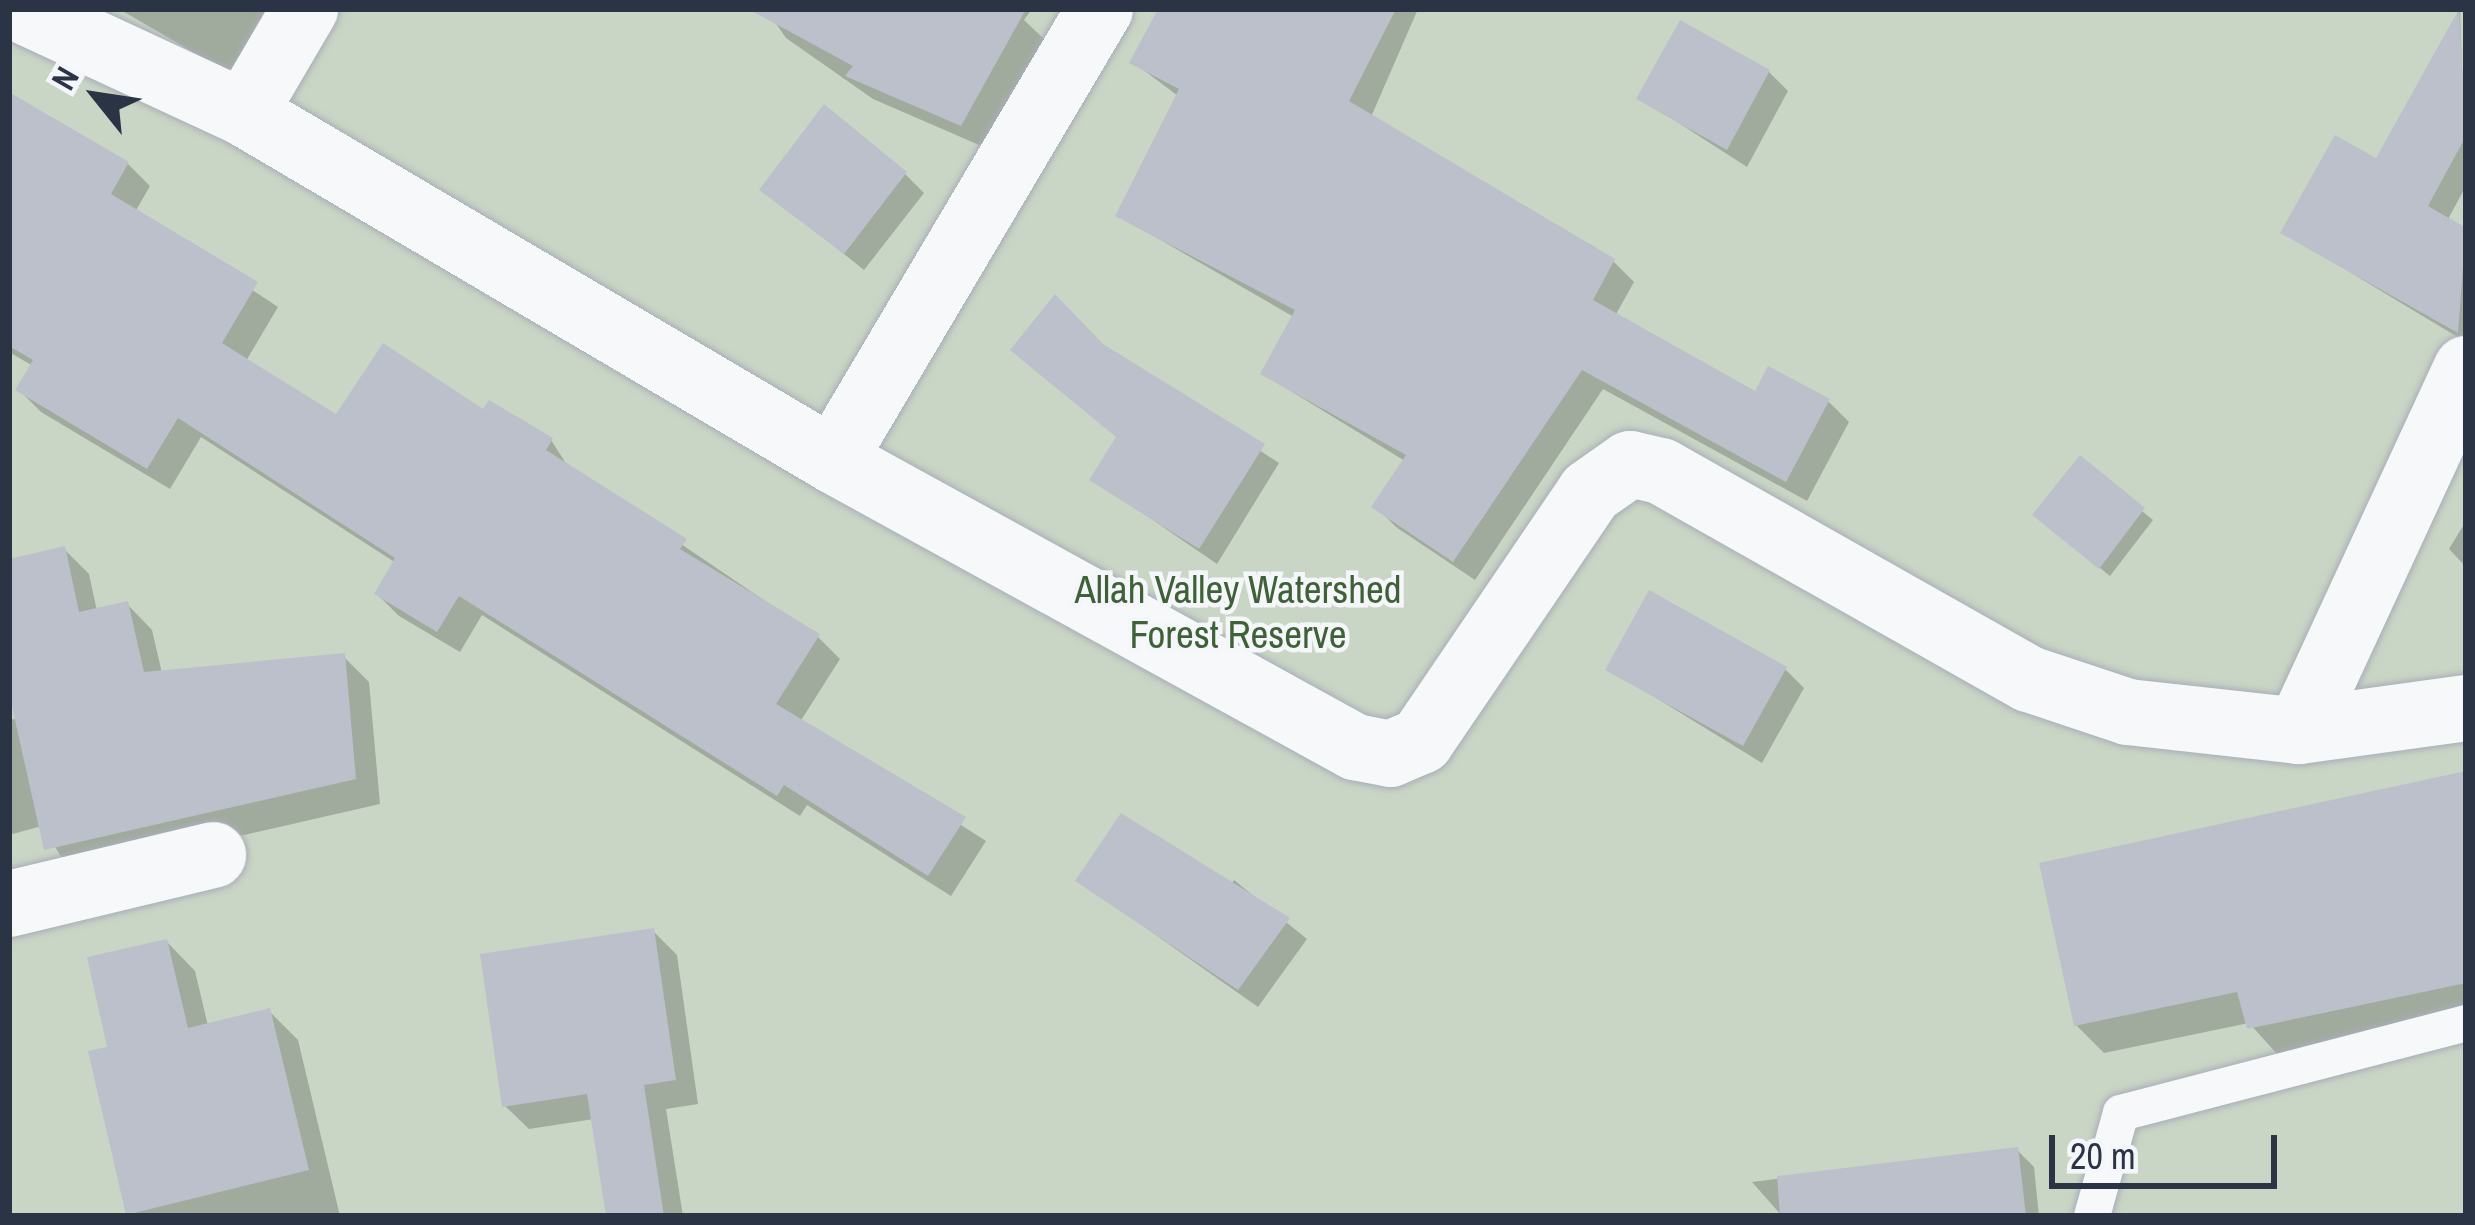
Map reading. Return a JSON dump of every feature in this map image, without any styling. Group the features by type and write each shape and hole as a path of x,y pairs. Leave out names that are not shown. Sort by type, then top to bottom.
{"street":[{"path":"20,9 244,112 833,460 1302,725 1390,754 1421,741 1590,492 1630,464 1661,470 2030,679 2128,712 2299,731 2466,708"},
{"path":"244,112 305,9"},
{"path":"833,460 1100,9"},
{"path":"2299,731 2466,370"},
{"path":"9,904 213,855"}],"lane":[{"path":"2092,1216 2121,1113 2466,1023"}],"green space":[{"name":"Allah Valley Watershed Forest Reserve","path":"9,9 2466,9 2466,1216 9,1216"}],"building":[{"path":"748,9 1026,9 961,126 845,76 853,66"},
{"path":"1158,9 1396,9 1349,101 1615,259 1593,300 1755,391 1768,366 1830,399 1786,482 1582,370 1453,562 1371,507 1406,455 1260,374 1295,310 1115,216 1179,89 1129,63"},
{"path":"2459,9 2466,136 2428,206 2466,228 2458,333 2280,233 2335,135 2376,158"},
{"path":"1680,20 1770,70 1727,150 1636,99"},
{"path":"9,92 129,162 111,194 258,282 222,343 336,414 383,343 483,409 489,400 553,438 546,450 687,539 680,549 820,634 776,704 966,817 928,876 784,785 777,796 459,596 437,632 374,594 395,558 178,418 147,469 15,390 33,360 9,346"},
{"path":"824,104 907,172 844,254 759,190"},
{"path":"1055,294 1103,344 1265,444 1199,549 1089,480 1116,437 1010,350"},
{"path":"2080,455 2145,508 2099,569 2032,515"},
{"path":"65,546 79,612 128,601 144,672 345,653 356,779 44,850 9,693 9,559"},
{"path":"1649,590 1787,667 1743,746 1605,670"},
{"path":"2466,771 2466,983 2247,1029 2237,992 2074,1026 2039,863"},
{"path":"1121,813 1290,918 1238,990 1075,881"},
{"path":"654,928 676,1080 644,1085 664,1216 606,1216 587,1094 502,1107 480,954"},
{"path":"167,939 188,1028 270,1008 309,1170 126,1215 88,1051 107,1047 87,957"},
{"path":"2018,1147 2026,1216 1780,1216 1777,1176"}]}
